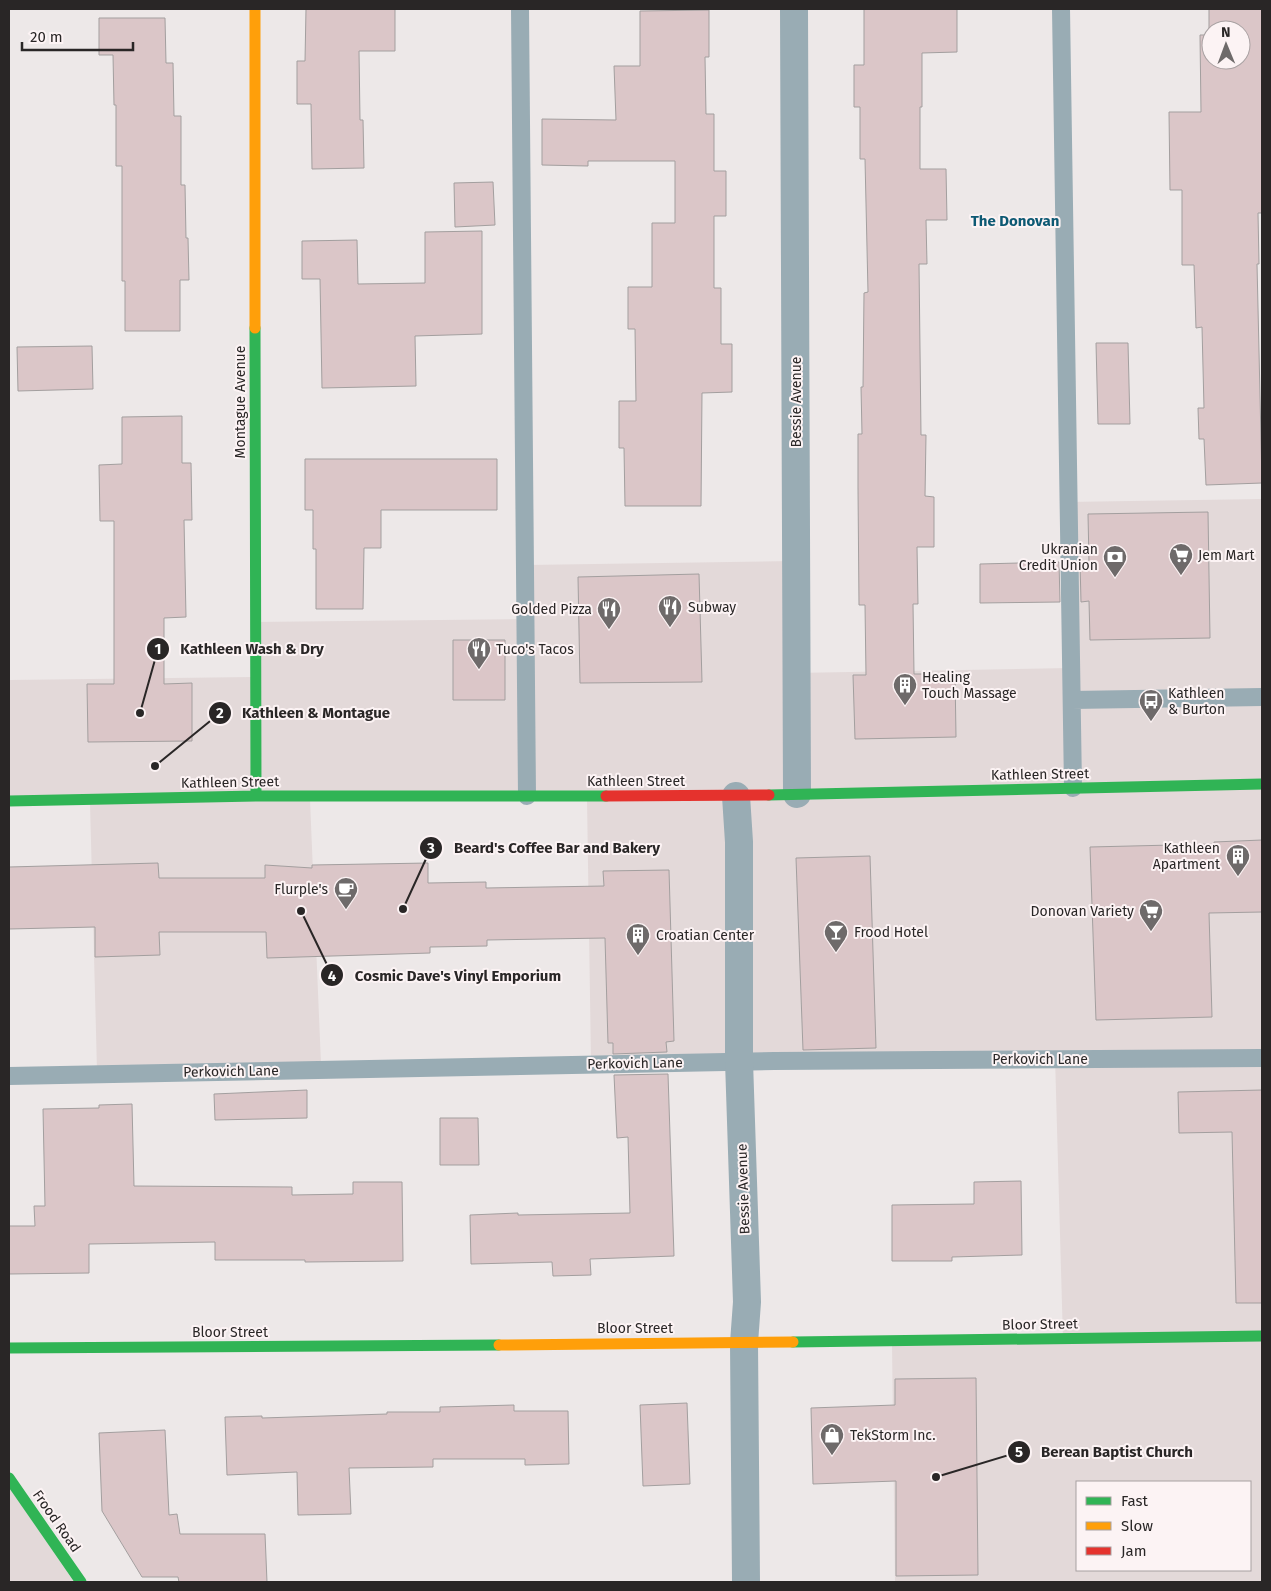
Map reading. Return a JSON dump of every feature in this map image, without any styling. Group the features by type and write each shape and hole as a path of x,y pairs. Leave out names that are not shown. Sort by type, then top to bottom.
{"street":[{"name":"Montague Avenue","path":"255,9 256,796"},
{"name":"Bessie Avenue","path":"794,9 797,794"},
{"name":"Kathleen Street","path":"9,801 256,796 736,796 1262,784"},
{"name":"Bessie Avenue","path":"736,796 739,842 739,1061 746,1302 744,1342 746,1582"},
{"name":"Bloor Street","path":"9,1348 1262,1336"},
{"name":"Frood Road","path":"9,1478 81,1582"}],"lane":[{"path":"520,9 527,796"},
{"path":"1061,9 1073,788"},
{"path":"1072,700 1262,697"},
{"name":"Perkovich Lane","path":"9,1076 739,1061 1262,1058"}],"shaded area":[{"path":"1262,499 1262,1582 895,1582 892,1344 1063,1340 1055,1057 591,1062 587,798 310,800 321,1064 97,1070 90,803 9,805 9,680 252,677 253,622 527,619 527,565 794,561 794,673 1069,668 1066,502"},
{"path":"9,1487 74,1582 9,1582"}],"building":[{"path":"306,9 395,9 395,51 359,51 360,120 363,120 364,168 312,169 311,104 297,104 297,61 305,61"},
{"path":"864,9 957,9 957,52 922,53 920,169 946,169 947,220 926,220 927,264 919,264 921,435 926,435 925,496 934,497 934,547 917,547 918,604 913,604 914,674 955,674 956,737 855,739 853,675 866,675 865,605 859,605 858,434 862,434 861,387 863,387 864,293 868,292 865,159 860,159 860,107 854,107 854,65 864,65"},
{"path":"1209,9 1262,9 1262,213 1258,213 1259,264 1257,264 1262,483 1206,485 1204,439 1199,439 1198,408 1204,408 1202,327 1196,328 1194,265 1182,265 1182,190 1170,190 1169,112 1201,112 1200,35 1201,70 1251,70 1251,20 1209,20"},
{"path":"709,10 709,57 705,57 706,114 714,114 714,171 726,171 726,216 714,216 714,288 721,288 721,344 732,344 732,392 702,393 701,506 625,506 624,448 619,448 619,401 636,401 635,329 628,329 628,287 652,287 652,223 675,223 675,161 588,161 588,166 542,165 542,119 616,120 614,66 640,66 640,11"},
{"path":"99,18 165,18 166,63 173,63 174,116 181,116 181,185 185,185 186,238 188,238 189,280 180,280 180,331 125,331 125,281 122,281 122,166 116,166 116,105 114,105 113,55 99,55"},
{"path":"493,182 495,225 455,227 454,183"},
{"path":"482,231 482,334 415,336 416,386 322,388 320,279 302,279 302,241 357,240 358,284 425,283 425,232"},
{"path":"1096,343 1128,343 1130,424 1098,424"},
{"path":"92,346 93,389 18,391 17,347"},
{"path":"182,416 182,463 191,463 192,520 184,520 186,617 164,618 164,684 192,683 192,741 88,742 87,684 114,684 114,521 100,521 99,465 122,464 122,417"},
{"path":"305,459 497,459 497,510 381,510 381,548 364,548 363,609 316,609 316,549 313,549 313,510 305,510"},
{"path":"1208,512 1210,638 1090,640 1089,601 1081,602 1080,562 1089,562 1088,514"},
{"path":"1059,562 1060,602 980,603 980,564"},
{"path":"699,574 702,682 580,683 578,577"},
{"name":"Tuco's Tacos","path":"453,640 505,640 505,700 453,700"},
{"name":"Donovan Variety","path":"1262,840 1262,912 1209,913 1212,1017 1096,1020 1090,847 1214,844 1214,842"},
{"name":"Frood Hotel","path":"870,856 876,1048 803,1050 796,858"},
{"path":"158,863 159,878 265,878 265,865 312,868 312,865 428,863 428,883 486,882 486,888 604,886 603,871 669,870 674,1041 666,1042 667,1052 613,1054 613,1043 608,1043 605,938 487,940 487,946 430,947 430,953 267,958 266,932 159,932 160,955 95,957 95,927 9,929 9,867"},
{"path":"668,1074 674,1256 590,1259 591,1275 553,1276 552,1262 471,1264 470,1215 630,1213 628,1137 617,1138 614,1075"},
{"path":"307,1090 307,1118 215,1120 214,1094"},
{"path":"1262,1090 1262,1303 1236,1303 1232,1132 1179,1133 1178,1092"},
{"path":"132,1104 134,1186 292,1187 292,1195 353,1194 353,1182 402,1182 403,1261 305,1262 305,1260 215,1260 215,1242 89,1244 89,1273 9,1274 9,1226 35,1226 34,1206 45,1206 43,1109 99,1108 99,1105"},
{"path":"440,1118 478,1118 479,1165 440,1165"},
{"path":"1021,1181 1022,1255 952,1257 952,1261 892,1261 892,1205 974,1204 974,1182"},
{"path":"976,1378 978,1575 896,1576 896,1481 813,1484 811,1408 895,1405 895,1379"},
{"path":"687,1403 690,1484 643,1486 640,1405"},
{"path":"514,1405 514,1411 568,1411 569,1464 525,1465 525,1459 433,1459 433,1467 349,1468 351,1514 298,1515 297,1472 227,1475 225,1417 262,1416 262,1418 387,1414 387,1412 440,1412 440,1407"},
{"path":"165,1430 169,1515 177,1514 180,1534 265,1534 267,1582 179,1582 178,1577 142,1577 102,1511 99,1433"}],"traffic: fast":[{"path":"255,328 256,796"},
{"path":"769,795 1262,784"},
{"path":"9,801 256,796 606,796"},
{"path":"793,1342 1262,1336"},
{"path":"9,1348 499,1345"},
{"path":"9,1478 81,1582"}],"traffic: slow":[{"path":"255,9 255,328"},
{"path":"499,1345 793,1342"}],"traffic: jam":[{"path":"606,796 769,795"}],"place":[{"name":"Jem Mart","path":"1181,576"},
{"name":"Ukranian Credit Union","path":"1115,578"},
{"name":"Subway","path":"670,628"},
{"name":"Golded Pizza","path":"609,630"},
{"name":"Tuco's Tacos","path":"479,670"},
{"name":"Healing Touch Massage","path":"905,706"},
{"name":"Kathleen Wash & Dry","path":"140,713"},
{"name":"Kathleen & Burton","path":"1151,722"},
{"name":"Kathleen & Montague","path":"155,766"},
{"name":"Kathleen Apartment","path":"1238,877"},
{"name":"Beard's Coffee Bar and Bakery","path":"403,909"},
{"name":"Flurple's","path":"346,910"},
{"name":"Cosmic Dave's Vinyl Emporium","path":"301,911"},
{"name":"Donovan Variety","path":"1151,932"},
{"name":"Frood Hotel","path":"836,953"},
{"name":"Croatian Center","path":"638,956"},
{"name":"TekStorm Inc.","path":"832,1456"},
{"name":"Berean Baptist Church","path":"936,1477"}],"district":[{"name":"The Donovan","path":"1015,221"}]}
